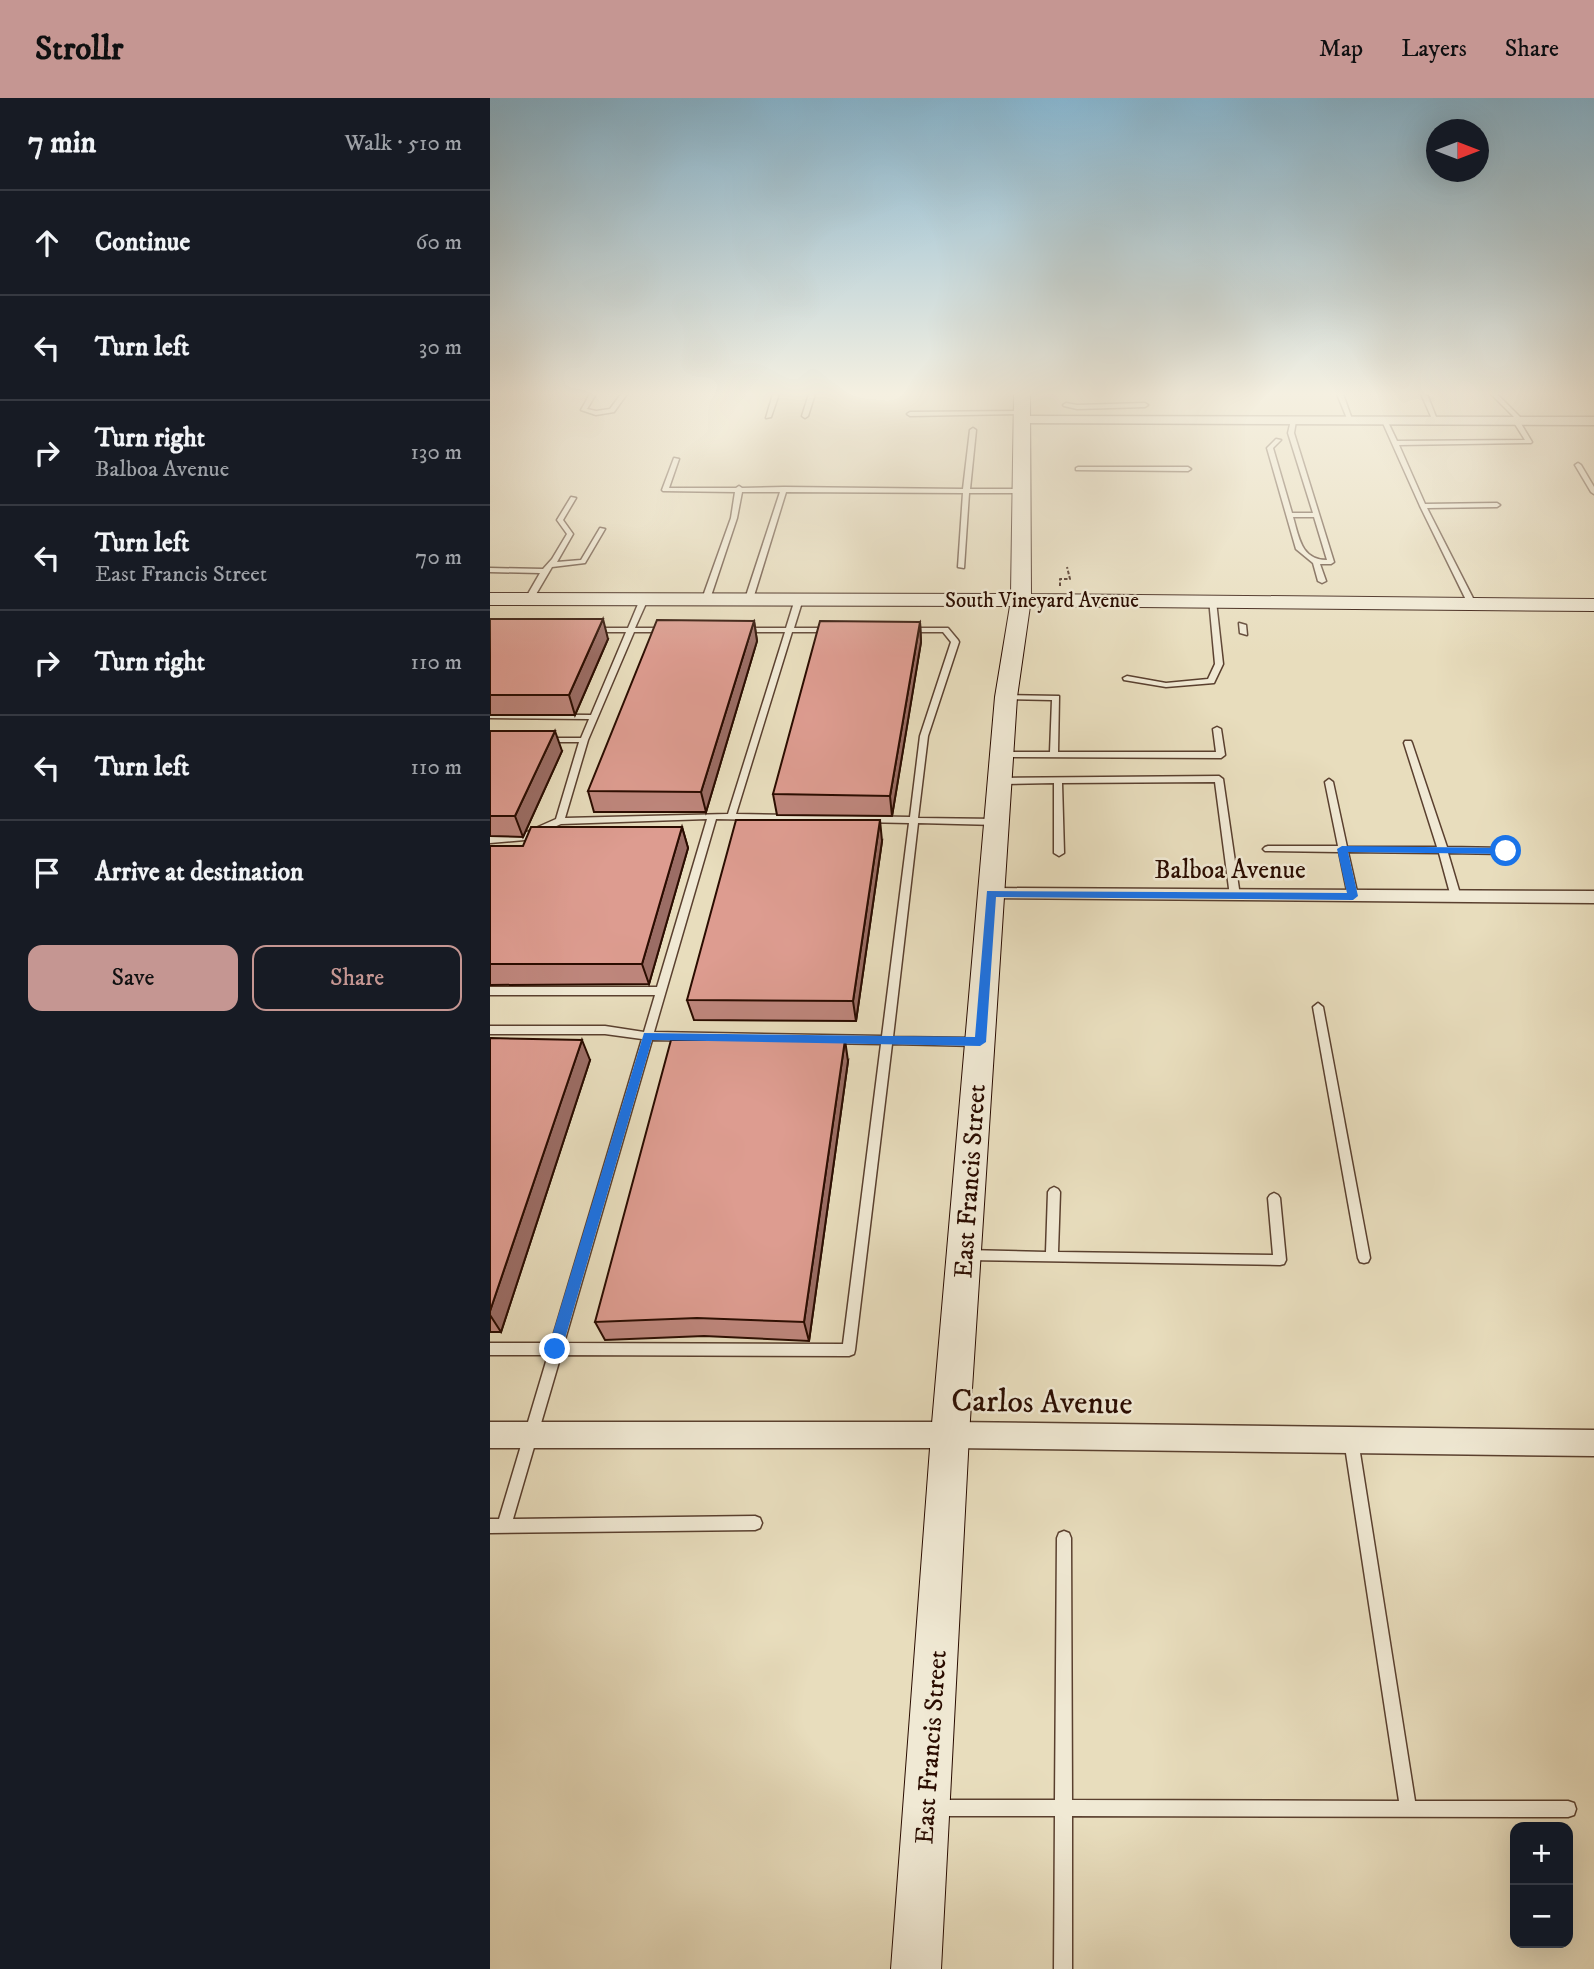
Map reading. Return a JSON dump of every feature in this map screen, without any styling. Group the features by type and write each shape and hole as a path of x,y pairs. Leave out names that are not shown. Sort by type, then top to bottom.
{"street":[{"name":"East Francis Street","path":"916,1969 950,1435 1006,697 1021,600 1021,481"},
{"name":"South Vineyard Avenue","path":"490,599 1594,605"},
{"name":"Balboa Avenue","path":"991,894 1594,897"},
{"name":"Carlos Avenue","path":"490,1435 950,1435 1594,1443"}],"lane":[{"path":"668,481 665,490 739,488 1021,491"},
{"path":"962,567 966,481"},
{"path":"1279,481 1298,549 1316,562 1331,562 1306,481"},
{"path":"1412,481 1472,604"},
{"path":"706,599 734,518 739,488"},
{"path":"750,599 784,489"},
{"path":"529,599 570,534 560,520 573,498"},
{"path":"1423,506 1497,505"},
{"path":"1289,515 1316,515"},
{"path":"490,570 548,568 583,562 601,529"},
{"path":"1316,562 1322,581"},
{"path":"560,821 584,740 644,599"},
{"path":"731,817 799,599"},
{"path":"1127,678 1166,685 1211,681 1219,664 1212,601"},
{"path":"580,630 684,630"},
{"path":"723,630 841,630"},
{"path":"490,1349 849,1350 924,736 955,642 945,630 893,630"},
{"path":"1006,697 1056,698 1054,755"},
{"path":"490,716 594,717"},
{"path":"1002,755 1221,755 1217,729"},
{"path":"530,740 584,740"},
{"path":"1408,743 1457,897"},
{"path":"1000,781 1219,779 1235,896"},
{"path":"1058,780 1059,853"},
{"path":"1329,782 1353,896"},
{"path":"712,816 529,1436 497,1526 755,1523"},
{"path":"490,840 523,838 560,821 712,816 997,822"},
{"path":"1268,849 1506,851"},
{"path":"490,991 661,991"},
{"path":"1318,1007 1364,1258"},
{"path":"490,1030 605,1030 648,1036 980,1042"},
{"path":"1052,1256 1054,1192"},
{"path":"964,1255 1280,1260 1274,1198"},
{"path":"1351,1440 1408,1809"},
{"path":"1063,1969 1064,1538"},
{"path":"926,1808 1568,1809"}],"path":[{"path":"1060,588 1059,579 1070,579 1067,568"}],"building":[{"path":"490,619 603,619 569,695 490,695"},
{"path":"657,620 754,621 701,792 588,791"},
{"path":"820,621 920,622 890,796 773,794"},
{"path":"490,731 555,731 515,816 490,816"},
{"path":"736,820 880,820 853,1001 687,1000"},
{"path":"531,827 682,827 642,964 490,964 490,846 523,846"},
{"path":"490,1038 582,1040 490,1311"},
{"path":"671,1040 845,1040 804,1322 697,1318 595,1322"}],"route":[{"path":"555,1349 648,1036 980,1042 991,894 1353,896 1342,849 1506,851"}]}
